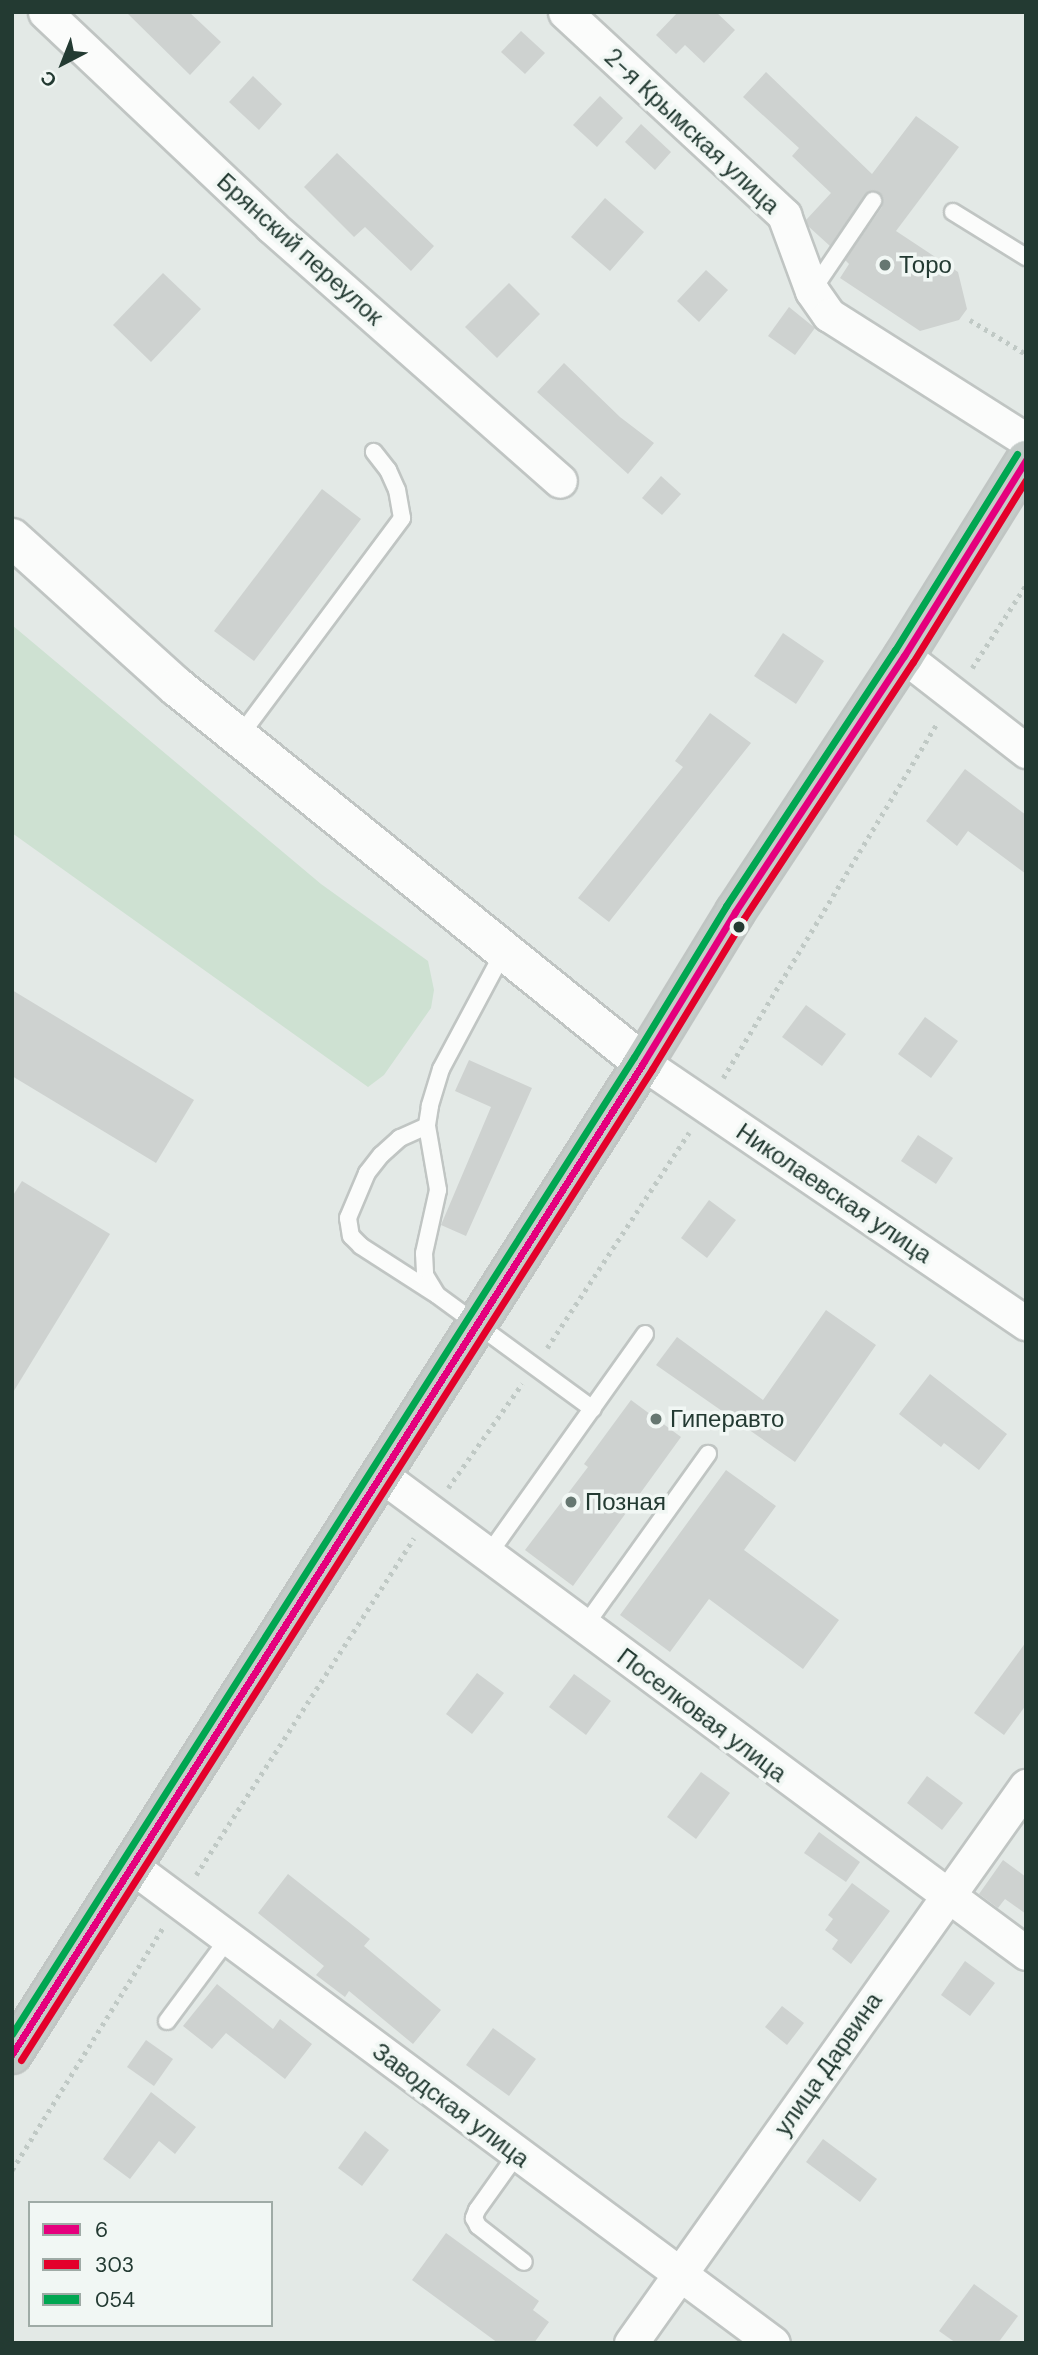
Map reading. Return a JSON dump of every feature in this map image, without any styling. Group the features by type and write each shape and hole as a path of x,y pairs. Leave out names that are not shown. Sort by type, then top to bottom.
{"highway":[{"path":"12,2054 643,1063 735,912 904,656 1026,460"}],"main road":[{"path":"12,538 167,678 643,1063"}],"street":[{"name":"Брянский переулок","path":"45,12 271,226 560,481"},
{"name":"2-я Крымская улица","path":"565,12 784,215 812,291 829,315 1026,440"},
{"path":"904,656 1026,751"},
{"name":"Николаевская улица","path":"643,1063 1026,1323"},
{"name":"Поселковая улица","path":"381,1475 946,1897 1026,1953"},
{"name":"улица Дарвина","path":"631,2343 1026,1786"},
{"name":"Заводская улица","path":"130,1865 678,2275 773,2343"}],"lane":[{"path":"812,291 873,201"},
{"path":"953,212 1026,257"},
{"path":"239,737 402,518 397,490 388,470 374,452"},
{"path":"437,1295 425,1275 424,1253 438,1190 427,1125 441,1069 504,951"},
{"path":"427,1125 400,1138 381,1155 367,1173 348,1218 351,1236 361,1246 477,1323 593,1409"},
{"path":"488,1555 645,1334"},
{"path":"584,1628 708,1454"},
{"path":"167,2021 228,1939"},
{"path":"517,2154 474,2218 478,2226 524,2262"}],"path":[{"path":"970,320 1026,354"}],"green space":[{"path":"12,625 321,884 428,961 434,990 431,1008 384,1075 368,1087 12,833"}],"building":[{"path":"126,12 189,12 221,42 190,75"},
{"path":"678,12 716,12 735,30 704,63 685,45 676,54 656,35"},
{"path":"521,31 545,53 525,74 501,52"},
{"path":"766,72 872,174 916,116 959,147 896,231 958,272 967,309 959,320 920,331 840,278 849,264 845,260 882,207 883,197 874,191 865,195 830,246 808,226 806,220 831,193 792,156 799,148 743,97"},
{"path":"253,76 282,104 259,130 229,102"},
{"path":"600,96 623,118 597,147 573,125"},
{"path":"641,124 671,152 655,170 625,142"},
{"path":"337,153 434,246 411,271 365,227 354,237 304,187"},
{"path":"605,198 644,232 610,271 571,237"},
{"path":"706,270 728,290 699,322 677,301"},
{"path":"163,273 201,309 151,362 113,325"},
{"path":"509,283 540,314 497,358 465,327"},
{"path":"789,307 815,328 795,355 768,336"},
{"path":"564,363 620,417 654,443 628,474 537,392"},
{"path":"661,476 681,494 662,515 642,498"},
{"path":"322,489 361,519 254,661 214,631"},
{"path":"783,633 824,661 796,704 754,676"},
{"path":"710,713 751,743 609,922 578,898 683,767 675,761"},
{"path":"965,769 1026,815 1026,874 968,831 957,846 926,821"},
{"path":"12,990 194,1100 156,1163 12,1076"},
{"path":"806,1005 846,1034 822,1066 782,1037"},
{"path":"925,1017 958,1041 931,1078 898,1054"},
{"path":"469,1060 532,1088 466,1236 441,1225 491,1107 455,1091"},
{"path":"918,1135 953,1158 936,1184 901,1161"},
{"path":"22,1181 110,1234 12,1394 12,1197"},
{"path":"709,1200 736,1220 707,1258 681,1238"},
{"path":"826,1310 876,1345 795,1462 656,1365 677,1337 763,1400"},
{"path":"930,1374 1007,1434 979,1470 944,1443 941,1447 899,1414"},
{"path":"631,1400 681,1437 573,1586 525,1550 588,1467 584,1464"},
{"path":"726,1470 776,1506 744,1550 839,1620 803,1669 709,1599 670,1652 620,1615"},
{"path":"1026,1642 1026,1705 1004,1735 974,1713"},
{"path":"477,1673 504,1693 472,1734 446,1714"},
{"path":"574,1674 611,1701 586,1735 549,1707"},
{"path":"701,1772 730,1793 696,1839 667,1817"},
{"path":"927,1776 963,1803 942,1830 907,1803"},
{"path":"819,1832 860,1862 846,1882 804,1853"},
{"path":"1003,1860 1026,1877 1026,1914 1005,1899 998,1908 979,1894"},
{"path":"288,1874 370,1939 364,1946 441,2010 413,2044 349,1991 345,1997 316,1975 324,1966 258,1913"},
{"path":"852,1883 890,1911 851,1964 832,1949 838,1940 825,1930 833,1919 828,1915"},
{"path":"965,1961 995,1983 970,2016 941,1995"},
{"path":"217,1984 273,2029 280,2019 312,2044 285,2079 226,2033 212,2049 183,2026"},
{"path":"782,2006 804,2023 787,2045 765,2027"},
{"path":"493,2028 536,2059 509,2096 466,2065"},
{"path":"146,2040 173,2059 154,2086 127,2067"},
{"path":"151,2092 196,2127 175,2154 159,2141 130,2179 103,2159"},
{"path":"365,2131 389,2150 362,2186 338,2168"},
{"path":"823,2139 877,2179 860,2202 806,2162"},
{"path":"446,2233 539,2301 533,2310 549,2322 534,2343 498,2343 412,2280"},
{"path":"974,2284 1018,2316 998,2343 956,2343 939,2331"}],"transit line":[{"name":"054","path":"12,2034 634,1057 726,906 895,650 1017,454"},
{"name":"6","path":"12,2054 643,1063 735,912 904,656 1026,460"},
{"name":"303","path":"21,2060 652,1069 744,918 913,662 1026,480"}],"place":[{"name":"Торо","path":"885,265"},
{"name":"Гиперавто","path":"656,1419"},
{"name":"Позная","path":"571,1502"}]}
